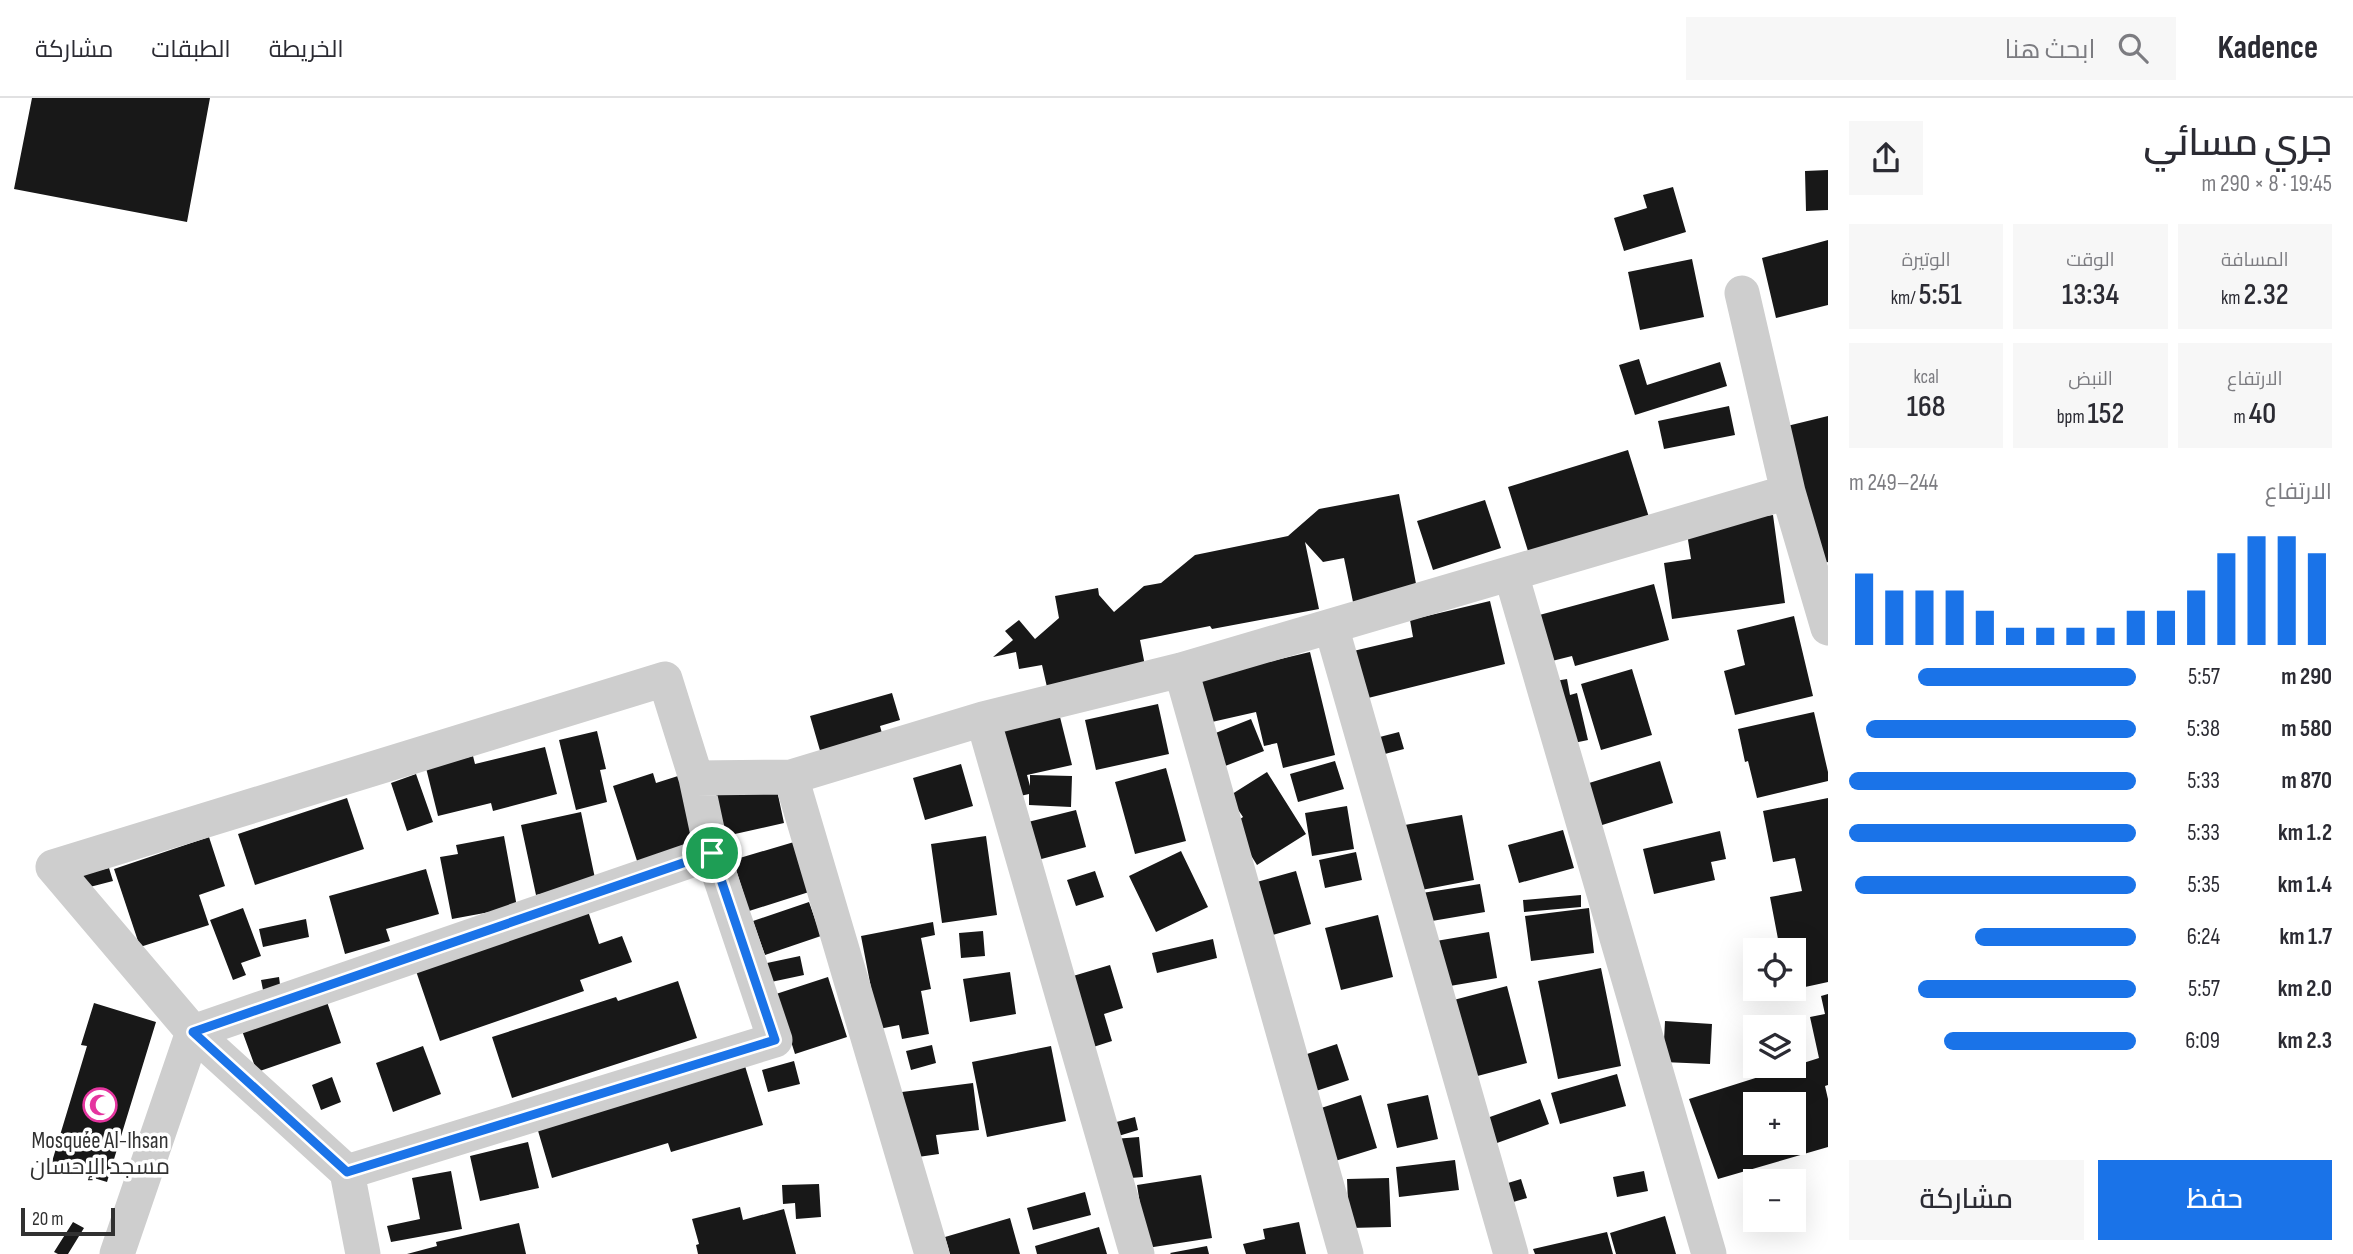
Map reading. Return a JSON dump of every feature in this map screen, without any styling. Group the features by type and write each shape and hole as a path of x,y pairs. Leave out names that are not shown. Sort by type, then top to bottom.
{"street":[{"path":"1742,293 1788,492 1828,628"},
{"path":"696,778 791,777 983,719 1181,670 1788,492"},
{"path":"1511,574 1709,1254"},
{"path":"1331,626 1511,1254"},
{"path":"1181,670 1346,1254"},
{"path":"347,1172 775,1040 712,853 696,778 665,679 53,867 193,1032 347,1172 363,1254"},
{"path":"983,719 1137,1254"},
{"path":"791,777 932,1254"},
{"path":"193,1032 712,853"},
{"path":"117,1254 193,1032"}],"building":[{"path":"32,98 210,98 187,222 14,189"},
{"path":"1828,170 1828,210 1806,211 1805,171"},
{"path":"1673,187 1686,232 1624,251 1614,218 1647,208 1643,195"},
{"path":"1828,240 1828,305 1776,318 1762,258"},
{"path":"1692,259 1704,317 1640,330 1628,272"},
{"path":"1639,359 1647,385 1720,362 1727,386 1635,415 1619,365"},
{"path":"1729,406 1735,435 1664,449 1658,421"},
{"path":"1828,416 1828,562 1819,565 1783,427"},
{"path":"1628,450 1652,527 1532,564 1508,487"},
{"path":"1399,494 1417,589 1353,602 1344,558 1323,562 1305,542 1319,609 1140,640 1147,676 1049,696 1042,665 1019,669 1016,652 993,657 1013,640 1005,631 1019,620 1035,639 1059,618 1055,596 1098,588 1099,595 1114,612 1144,586 1161,583 1195,555 1288,536 1319,509"},
{"path":"1485,500 1501,548 1433,570 1417,521"},
{"path":"1773,515 1785,603 1672,619 1664,563 1691,559 1686,527"},
{"path":"1654,584 1669,640 1575,666 1572,656 1544,663 1532,617"},
{"path":"1490,601 1505,664 1360,700 1349,652 1413,637 1410,620"},
{"path":"1794,616 1813,696 1735,715 1724,671 1745,665 1737,630"},
{"path":"1310,652 1335,755 1283,768 1277,743 1264,746 1256,712 1203,724 1193,680"},
{"path":"1632,669 1652,735 1601,750 1581,684"},
{"path":"1567,679 1570,695 1577,693 1588,740 1569,744 1555,681"},
{"path":"892,693 900,720 880,726 883,737 821,754 810,716"},
{"path":"1158,704 1169,754 1096,770 1085,720"},
{"path":"1814,712 1828,781 1757,798 1738,729"},
{"path":"1060,717 1072,765 1027,775 1030,786 1030,775 1072,776 1071,807 1029,805 1029,794 1008,799 998,732"},
{"path":"1251,719 1264,751 1220,768 1208,736"},
{"path":"597,731 606,769 600,770 607,802 576,810 559,740"},
{"path":"1399,732 1404,749 1377,756 1372,739"},
{"path":"545,747 557,794 493,811 491,803 438,816 426,768 473,756 475,764"},
{"path":"1335,761 1344,789 1298,802 1290,774"},
{"path":"1660,761 1673,803 1586,830 1573,788"},
{"path":"961,764 973,806 925,820 913,778"},
{"path":"1166,768 1186,841 1135,854 1115,782"},
{"path":"1267,772 1306,834 1257,865 1232,825 1243,817 1229,796"},
{"path":"653,773 656,783 678,776 699,845 638,864 613,786"},
{"path":"416,774 433,822 407,831 391,783"},
{"path":"775,781 784,823 726,836 716,794"},
{"path":"347,798 364,849 255,885 238,834"},
{"path":"1828,798 1828,982 1806,987 1806,938 1778,938 1770,897 1802,891 1795,858 1773,862 1763,811"},
{"path":"1347,806 1354,849 1312,856 1305,813"},
{"path":"1076,810 1086,847 1034,861 1024,823"},
{"path":"581,812 596,883 536,895 521,825"},
{"path":"1462,815 1474,880 1411,892 1399,826"},
{"path":"1563,830 1574,868 1519,883 1508,845"},
{"path":"1720,831 1726,859 1711,862 1715,880 1654,894 1643,849"},
{"path":"504,836 517,907 452,919 440,857 458,854 456,845"},
{"path":"986,836 997,915 942,923 931,844"},
{"path":"209,837 225,886 199,895 209,925 140,947 114,869"},
{"path":"794,842 809,892 749,911 733,860"},
{"path":"1181,851 1208,907 1156,932 1129,876"},
{"path":"1356,852 1362,880 1325,888 1319,860"},
{"path":"109,868 113,881 82,889 78,875"},
{"path":"426,869 439,914 386,929 390,941 345,954 329,896"},
{"path":"1095,871 1104,897 1076,906 1067,880"},
{"path":"1296,871 1311,924 1262,938 1246,885"},
{"path":"1480,884 1485,912 1426,922 1422,893"},
{"path":"1581,895 1581,907 1524,912 1523,900"},
{"path":"809,902 821,936 765,955 753,921"},
{"path":"243,908 261,956 241,963 246,975 233,980 210,920"},
{"path":"1589,908 1594,953 1531,961 1525,916"},
{"path":"588,911 599,944 622,936 632,962 580,980 584,991 440,1041 416,971"},
{"path":"1378,915 1393,977 1341,990 1325,928"},
{"path":"306,919 309,937 263,947 259,929"},
{"path":"933,922 935,935 921,938 931,989 921,991 929,1034 902,1039 899,1025 879,1029 861,936"},
{"path":"983,931 985,956 961,958 959,933"},
{"path":"1489,932 1497,978 1444,987 1436,941"},
{"path":"1213,939 1217,958 1157,973 1152,953"},
{"path":"800,956 804,975 771,982 767,963"},
{"path":"1110,965 1123,1008 1104,1014 1112,1041 1084,1050 1063,979"},
{"path":"1601,968 1621,1066 1558,1079 1538,981"},
{"path":"1010,972 1016,1014 970,1022 963,979"},
{"path":"279,977 281,992 264,995 261,980"},
{"path":"828,977 847,1037 795,1054 776,994"},
{"path":"678,981 697,1038 512,1098 492,1037 616,997 618,1001"},
{"path":"1507,986 1527,1063 1466,1079 1446,1002"},
{"path":"1828,994 1828,1085 1825,1086 1828,1099 1828,1147 1806,1153 1806,1092 1743,1092 1743,1155 1800,1155 1752,1169 1743,1169 1743,1172 1718,1179 1689,1099 1756,1078 1806,1078 1806,1062 1819,1058 1810,1017 1825,1014 1821,996"},
{"path":"326,999 341,1043 257,1072 241,1028"},
{"name":"Mosquée Al-Ihsan مسجد الإحسان","path":"94,1003 156,1022 107,1182 51,1165 87,1046 81,1045"},
{"path":"1665,1021 1712,1024 1710,1064 1663,1062"},
{"path":"1337,1044 1349,1080 1310,1093 1298,1057"},
{"path":"932,1045 936,1063 911,1070 906,1051"},
{"path":"423,1046 441,1094 393,1112 376,1063"},
{"path":"1051,1046 1066,1121 987,1137 972,1062"},
{"path":"794,1061 800,1084 768,1092 762,1070"},
{"path":"745,1066 763,1125 671,1152 668,1143 552,1178 536,1124"},
{"path":"1617,1074 1626,1106 1560,1124 1551,1093"},
{"path":"332,1077 341,1102 321,1110 312,1085"},
{"path":"973,1083 979,1130 936,1135 939,1154 911,1158 902,1092"},
{"path":"1361,1095 1377,1148 1332,1162 1315,1110"},
{"path":"1428,1095 1438,1139 1397,1148 1387,1104"},
{"path":"1540,1099 1549,1124 1497,1143 1487,1118"},
{"path":"1135,1117 1138,1130 1112,1138 1109,1124"},
{"path":"1139,1137 1143,1177 1118,1179 1114,1139"},
{"path":"528,1142 539,1188 480,1201 470,1156"},
{"path":"1455,1160 1459,1190 1399,1197 1396,1167"},
{"path":"451,1171 462,1229 391,1242 387,1226 420,1219 412,1178"},
{"path":"1644,1171 1648,1191 1617,1197 1613,1177"},
{"path":"1201,1175 1212,1238 1147,1248 1137,1185"},
{"path":"1389,1178 1391,1227 1349,1228 1347,1179"},
{"path":"1521,1179 1527,1198 1503,1205 1498,1186"},
{"path":"819,1184 821,1217 796,1219 795,1203 783,1204 782,1185"},
{"path":"1085,1192 1091,1215 1033,1230 1027,1208"},
{"path":"740,1207 743,1220 784,1209 796,1254 698,1254 696,1245 699,1244 692,1219"},
{"path":"1665,1216 1676,1254 1616,1254 1610,1233"},
{"path":"1010,1218 1020,1254 950,1254 945,1237"},
{"path":"73,1222 84,1228 68,1254 54,1252"},
{"path":"1299,1222 1306,1254 1246,1254 1243,1244 1265,1239 1263,1229"},
{"path":"519,1223 526,1254 407,1254 437,1246 436,1242"},
{"path":"1099,1227 1107,1254 1037,1254 1035,1246"},
{"path":"1607,1232 1613,1254 1535,1254 1533,1249"},
{"path":"1207,1246 1209,1254 1170,1253"}],"place":[{"name":"Mosquée Al-Ihsan مسجد الإحسان","path":"100,1105"}],"route":[{"path":"712,853 775,1040 347,1172 193,1032 453,942 712,853"}]}
